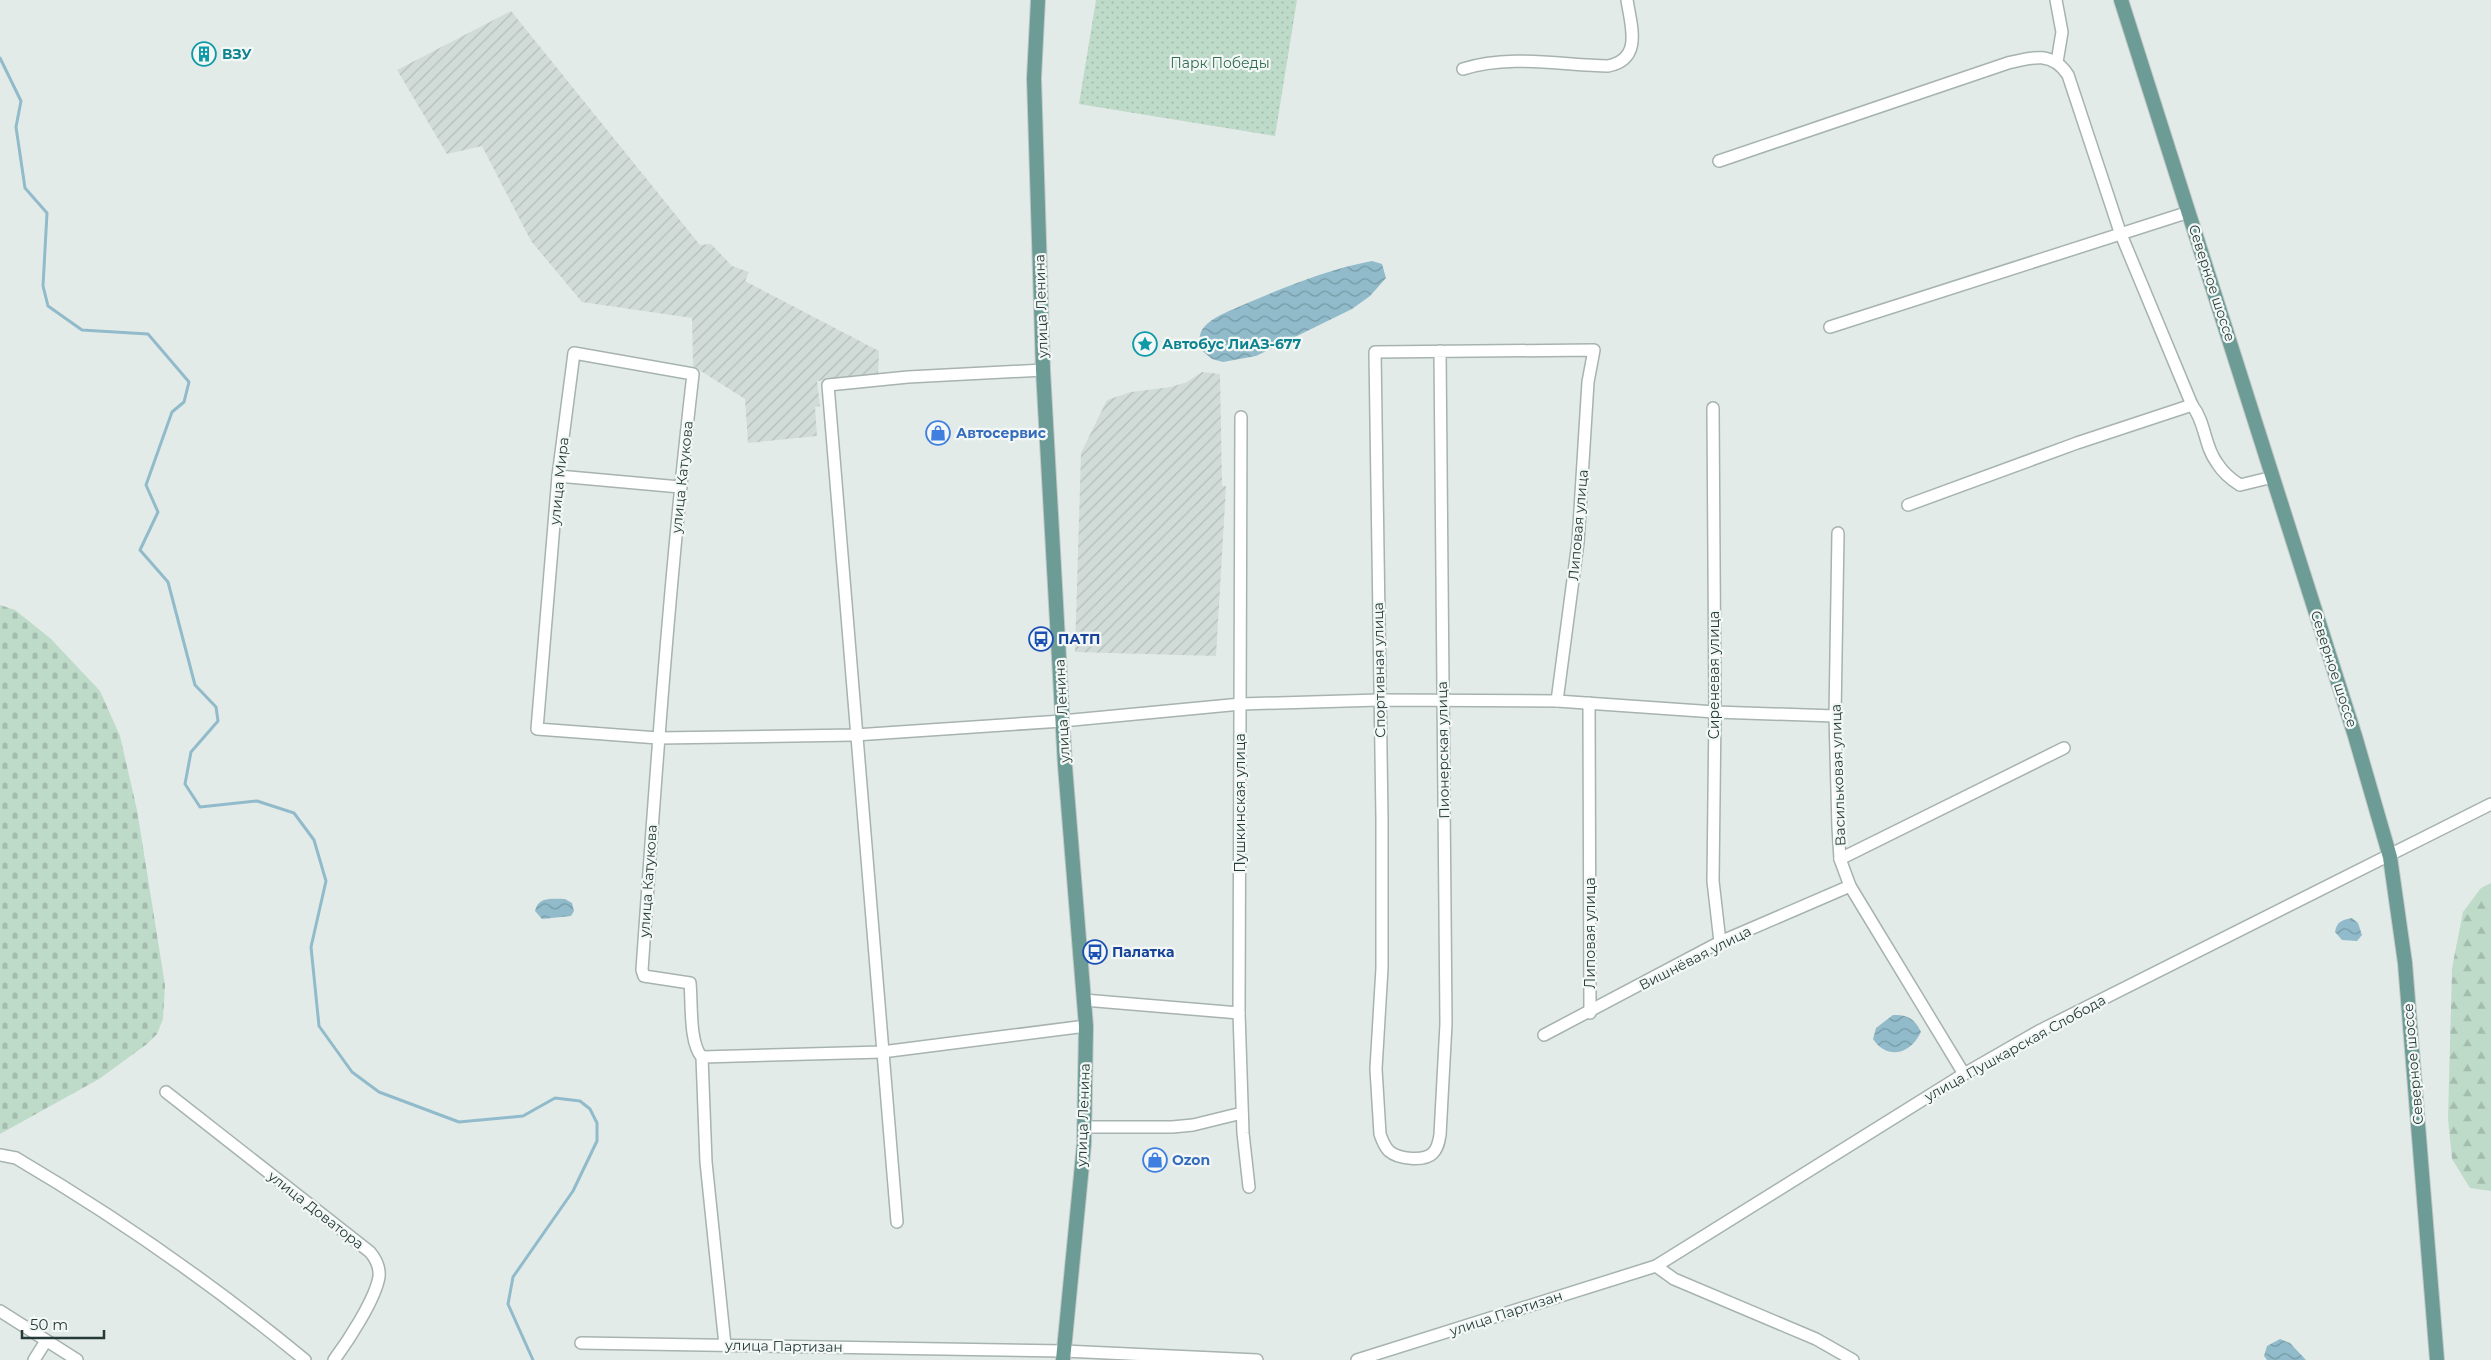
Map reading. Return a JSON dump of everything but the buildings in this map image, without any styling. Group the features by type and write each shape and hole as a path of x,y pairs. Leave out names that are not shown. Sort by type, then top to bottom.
{"main road":[{"name":"улица Ленина","path":"1038,0 1034,78 1043,370 1062,721 1086,1026 1085,1127 1063,1356"},
{"name":"Северное шоссе","path":"2121,0 2355,736 2390,857 2405,963 2437,1360"}],"street":[{"path":"1463,69 1472,66 1523,61 1601,66 1621,64 1628,56 1632,45 1627,0"},
{"path":"2056,0 2062,32 2057,62"},
{"path":"1719,161 2008,62 2033,57 2046,57 2057,62 2068,75 2120,232 2192,405 2201,416 2208,444 2217,464 2240,485 2273,477"},
{"path":"1830,327 2120,232 2189,212"},
{"name":"Спортивная улица","path":"1437,1148 1432,1155 1419,1158 1404,1158 1391,1152 1383,1144 1380,1134 1376,1069 1382,968 1382,819 1375,352 1594,350"},
{"name":"Липовая улица","path":"1558,701 1578,542 1588,382 1594,350"},
{"name":"Пионерская улица","path":"1437,1148 1440,1135 1446,1024 1440,351"},
{"name":"улица Мира","path":"658,738 537,729 558,476 574,353 693,374"},
{"path":"897,1222 855,735 828,386 908,377 1043,370"},
{"name":"улица Катукова","path":"693,374 680,488 658,738 642,970 644,976 690,983 694,1039 696,1051 702,1057 706,1162 725,1345"},
{"path":"1908,505 2077,443 2192,405"},
{"name":"Сиреневая улица","path":"1713,408 1715,712 1713,881 1720,942"},
{"name":"Пушкинская улица","path":"1241,418 1239,552 1239,1013 1242,1113 1249,1187"},
{"path":"558,476 680,488"},
{"name":"Васильковая улица","path":"1838,533 1835,716 1840,859 1850,886 1964,1074"},
{"path":"658,738 855,735 1062,721 1240,704 1379,700 1558,701 1715,712 1835,716"},
{"name":"Липовая улица","path":"1589,703 1590,1012"},
{"path":"1840,859 2064,748"},
{"name":"улица Пушкарская Слобода","path":"1656,1266 1964,1074 2107,996 2338,880 2390,857 2491,804"},
{"name":"Вишнёвая улица","path":"1544,1035 1720,942 1850,886"},
{"path":"1084,1000 1239,1013"},
{"path":"702,1057 882,1052 1086,1026"},
{"name":"улица Доватора","path":"166,1092 370,1252 376,1260 379,1277 375,1290 358,1323 334,1360"},
{"path":"1085,1127 1172,1127 1193,1125 1242,1113"},
{"path":"0,1155 16,1158 29,1165 164,1250 241,1307 305,1360"},
{"path":"1656,1266 1674,1279 1816,1339 1853,1360"},
{"name":"улица Партизан","path":"1357,1360 1656,1266"},
{"path":"0,1311 76,1360"},
{"path":"34,1360 46,1341"},
{"name":"улица Партизан","path":"582,1343 725,1345 1257,1360"}],"shaded area":[{"path":"511,11 700,245 711,244 732,266 749,272 745,281 879,351 878,374 817,381 820,406 815,407 817,436 748,443 745,399 693,366 692,318 582,302 531,241 482,146 447,154 397,70"},
{"path":"1202,372 1220,374 1222,486 1226,486 1216,656 1075,652 1081,453 1107,400 1131,392 1171,387 1187,382"}],"green space":[{"name":"Парк Победы","path":"1096,0 1297,0 1275,136 1079,104"},
{"path":"0,605 15,610 51,639 100,691 120,736 137,810 165,985 163,1019 157,1034 147,1044 99,1079 0,1134"},
{"path":"2491,883 2491,1191 2470,1188 2452,1159 2448,1119 2452,968 2463,912 2481,888"}],"water":[{"path":"1372,261 1382,264 1386,278 1370,296 1352,309 1256,356 1223,362 1212,359 1199,348 1199,338 1202,329 1220,315 1307,279"},
{"path":"547,899 565,899 572,903 574,911 571,916 542,919 535,911 539,903"},
{"path":"2352,918 2358,923 2362,935 2357,941 2342,940 2335,932 2337,925 2343,920"},
{"path":"1893,1015 1902,1015 1910,1018 1921,1032 1911,1046 1898,1052 1885,1050 1873,1039 1876,1028"},
{"path":"2280,1339 2290,1343 2306,1360 2267,1360 2264,1356 2267,1346"}],"waterway":[{"path":"0,58 21,101 16,127 25,188 47,213 43,286 48,306 82,330 148,334 189,382 184,402 172,412 146,485 158,512 140,550 168,582 195,685 216,707 218,721 191,752 185,784 200,807 257,801 294,813 314,840 326,881 311,947 319,1026 352,1072 379,1092 459,1122 523,1116 555,1098 580,1101 590,1109 597,1123 597,1141 573,1191 513,1277 508,1304 533,1360"}],"place":[{"name":"ВЗУ","path":"204,54"},
{"name":"Автобус ЛиАЗ-677","path":"1145,344"},
{"name":"Автосервис","path":"938,433"},
{"name":"ПАТП","path":"1041,639"},
{"name":"Палатка","path":"1095,952"},
{"name":"Ozon","path":"1155,1160"}]}
